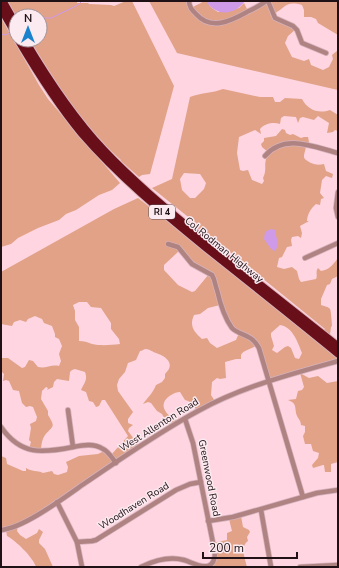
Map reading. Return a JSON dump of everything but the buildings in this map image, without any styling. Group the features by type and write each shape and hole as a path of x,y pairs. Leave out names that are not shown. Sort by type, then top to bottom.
{"highway":[{"path":"3,1 8,13"},
{"path":"1,8 8,19"},
{"name":"Col Rodman Highway","path":"23,48 44,82 64,110 81,132 117,171 156,207 338,354"},
{"name":"Col Rodman Highway","path":"31,48 53,85 77,118 104,150 153,198 338,346"}],"street":[{"path":"189,1 190,8 197,16 214,23 234,20 267,1 275,18 293,26 297,30 302,43 326,53"},
{"path":"265,156 275,147 290,143 338,153"},
{"path":"338,192 336,204 338,217"},
{"path":"305,258 338,243"},
{"path":"168,244 178,247 192,264 212,275 220,304 233,328 248,336 257,344 261,352 303,497"},
{"name":"West Allenton Road","path":"1,530 17,526 57,502 116,462 208,406 270,382 338,361"},
{"path":"68,410 73,447"},
{"name":"Greenwood Road","path":"141,567 158,560 170,558 185,560 201,566 210,565 215,557 193,443 185,419"},
{"path":"1,427 14,442 33,451 50,451 88,445 100,447 107,451 116,462"},
{"name":"Woodhaven Road","path":"77,542 92,542 176,490 190,484 201,482"},
{"path":"208,521 233,517 303,497 338,490"},
{"path":"57,502 77,542 82,567"},
{"path":"261,510 271,567"},
{"path":"300,567 338,565"}],"shaded area":[{"path":"8,1 77,1 77,3 114,6 126,1 132,1 174,86 150,174 139,177 121,161 95,133 71,104 35,48 48,48 48,8 12,8"},
{"path":"149,1 189,1 192,8 203,1 208,1 210,6 218,12 239,8 244,3 248,11 260,4 259,1 338,1 338,35 318,23 316,19 304,17 302,5 292,3 286,5 273,14 274,17 296,29 288,36 285,43 292,57 304,61 309,59 311,65 323,70 329,67 333,59 332,55 338,50 338,90 177,53"},
{"path":"208,1 245,1 237,9 222,12 212,8 208,4"},
{"path":"1,18 8,30 8,48 18,48 48,99 120,183 112,190 99,195 76,210 66,214 59,220 38,228 18,238 11,244 1,247"},
{"path":"223,89 260,97 273,97 275,102 280,102 285,98 302,99 307,106 314,110 321,112 330,110 338,115 338,131 335,130 327,133 329,123 318,116 314,120 303,117 300,118 298,123 296,117 284,116 281,118 280,124 275,123 264,125 260,129 261,134 255,130 239,137 237,153 240,170 248,170 252,180 262,184 264,181 263,178 266,160 269,153 262,147 261,144 264,141 264,138 276,136 282,129 290,135 293,134 301,138 308,137 309,142 308,146 306,147 304,158 314,164 324,164 326,171 333,174 332,178 326,176 322,180 320,193 324,198 321,199 320,205 316,204 311,210 307,219 307,221 309,221 300,226 302,233 301,238 298,236 292,237 292,246 287,247 282,257 279,258 277,267 284,269 292,267 297,271 301,282 316,279 318,268 321,271 327,269 338,258 338,276 332,279 330,284 327,285 321,299 321,305 330,309 332,326 330,335 324,330 325,329 235,256 196,227 197,224 152,188 172,179 190,97","holes":["184,173 200,174 206,183 204,189 195,198 190,198 182,190 180,179"]},
{"path":"138,198 338,354 338,361 271,382 257,345 244,352 241,355 241,359 225,362 226,378 217,378 212,382 211,395 216,403 197,412 195,407 185,400 180,392 174,393 168,397 164,402 166,412 171,418 177,420 179,423 169,428 162,414 157,411 151,403 148,402 143,404 152,393 156,385 162,382 165,378 165,374 170,367 170,364 166,358 150,350 146,349 140,351 136,360 128,363 125,372 119,379 117,385 118,391 133,412 128,419 128,423 133,425 128,431 140,447 18,525 17,531 26,539 37,533 39,529 43,532 39,543 45,549 53,567 36,567 24,550 7,536 6,530 1,530 1,456 6,458 7,464 23,471 26,471 26,468 43,473 52,471 54,474 58,475 67,472 68,467 66,462 79,456 98,454 106,450 111,455 128,436 105,400 102,400 99,406 96,407 93,402 89,401 86,392 81,390 86,379 85,372 75,369 70,372 69,381 57,379 54,382 53,387 47,390 48,388 46,387 42,391 41,399 53,424 52,428 43,438 41,451 29,449 31,442 29,440 31,428 30,424 36,421 37,417 33,407 26,407 22,403 19,391 13,390 9,381 3,381 4,374 1,371 1,358 8,358 22,368 25,367 29,360 33,361 38,367 59,366 61,361 59,354 62,346 59,339 55,337 52,326 44,323 42,319 35,316 28,319 26,322 20,320 14,322 12,326 1,324 1,272 114,209","holes":["179,251 209,274 195,291 192,292 178,285 164,270 164,265","79,302 87,302 91,307 101,308 111,323 111,329 119,339 120,344 99,345 79,341 79,327 75,320 73,305","220,305 231,326 239,333 236,340 217,348 210,343 207,338 202,339 197,334 192,326 194,315 200,314 208,308","280,325 285,326 292,332 302,353 299,359 295,358 291,348 288,346 277,353 272,350 274,346 271,333"]},
{"path":"271,229 275,230 277,238 277,246 275,251 271,249 264,239 265,232"},
{"path":"300,373 309,378 318,376 327,383 338,381 338,462 331,464 331,472 325,472 324,465 313,468 312,465 318,458 319,453 313,451 311,444 305,444 303,436 305,426 301,425 294,404 288,400 296,399 298,391 302,390 304,387"},
{"path":"241,516 243,527 250,532 247,537 248,541 244,546 244,557 247,567 208,567 215,558 213,543 227,540 227,533 232,531 229,519"}],"waterway":[{"path":"48,18 78,5 82,1"},
{"path":"1,34 8,34"}]}
